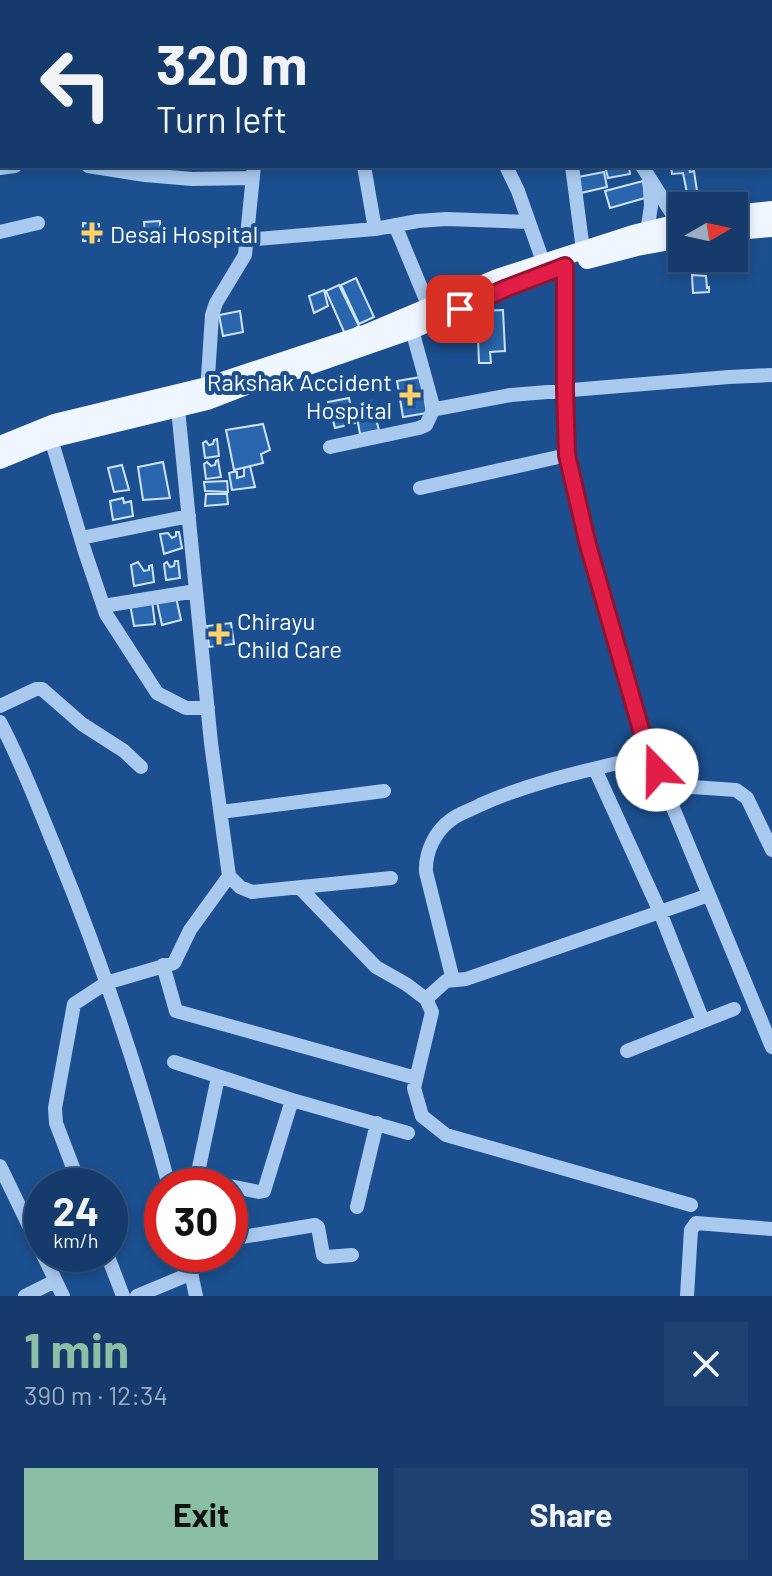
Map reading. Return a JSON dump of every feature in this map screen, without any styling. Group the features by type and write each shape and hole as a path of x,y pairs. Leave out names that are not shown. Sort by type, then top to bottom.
{"main road":[{"path":"565,261 583,250 668,234"},
{"path":"0,460 51,439 178,409 207,393 367,333 497,278 545,268 646,238"},
{"path":"0,445 54,423 207,393 412,330 545,268"}],"street":[{"path":"101,168 145,175 253,172 245,255 212,315 207,393"},
{"path":"364,168 375,229"},
{"path":"507,168 545,268"},
{"path":"572,168 583,250"},
{"path":"645,171 668,209"},
{"path":"645,171 652,197 646,238"},
{"path":"246,240 375,229 446,219 529,222"},
{"path":"0,232 38,223"},
{"path":"395,225 429,307"},
{"path":"565,261 567,455 588,545 642,733 772,1047"},
{"path":"330,447 426,425 434,408 412,330"},
{"path":"434,408 511,395 772,375"},
{"path":"178,409 208,708 229,876 240,887 252,892 391,878"},
{"path":"51,439 106,614 157,693 186,708 208,708"},
{"path":"420,488 567,455"},
{"path":"81,538 189,516"},
{"path":"103,606 196,591"},
{"path":"0,706 42,689 82,724 124,751 141,767"},
{"path":"0,722 83,916 149,1108 164,1168"},
{"path":"453,980 426,872 427,856 444,826 456,816 494,799 651,755"},
{"path":"595,769 660,912 703,1021"},
{"path":"663,785 741,791 772,850"},
{"path":"221,812 384,791"},
{"path":"73,1168 56,1123 55,1100 72,1008 76,1001 106,983 174,963 190,930 229,876"},
{"path":"300,888 376,967 426,999 432,1012 414,1088 422,1116 446,1135 691,1205"},
{"path":"426,999 443,983 466,979 709,895"},
{"path":"163,965 176,1011 416,1078"},
{"path":"627,1051 734,1009"},
{"path":"174,1062 408,1133"},
{"path":"197,1168 218,1077"},
{"path":"248,1190 264,1191 292,1100"},
{"path":"357,1207 377,1123"},
{"path":"0,1166 63,1296"},
{"path":"687,1296 691,1230 696,1223 772,1229"},
{"path":"248,1236 315,1225 323,1255 352,1255"},
{"path":"114,1272 123,1296"},
{"path":"137,1296 192,1273 196,1296"},
{"path":"25,1296 55,1281"}],"building":[{"path":"606,168 629,168 630,174 608,178"},
{"path":"671,168 694,171 697,191 687,192 683,173 672,174"},
{"path":"604,172 607,187 581,193 578,177"},
{"path":"643,181 645,198 610,208 605,191"},
{"path":"160,221 160,235 145,236 144,222"},
{"path":"83,223 99,224 99,241 83,241"},
{"path":"692,275 706,276 709,292 693,293"},
{"path":"356,278 374,317 359,324 341,285"},
{"path":"339,285 359,326 345,334 326,291"},
{"path":"324,290 328,306 314,313 309,296"},
{"path":"503,310 505,351 490,352 491,363 479,363 477,311"},
{"path":"240,311 243,332 223,336 219,315"},
{"path":"421,377 427,413 403,417 397,381"},
{"path":"349,398 355,423 335,428 328,402"},
{"path":"371,401 379,430 360,434 355,406"},
{"path":"263,424 270,450 261,454 263,463 234,470 226,430"},
{"path":"217,439 219,456 205,458 203,443 213,444"},
{"path":"218,460 221,477 206,479 204,464 215,465"},
{"path":"163,462 170,498 143,500 138,467"},
{"path":"122,465 129,490 114,492 108,468"},
{"path":"250,466 255,487 232,490 229,473 237,471 237,478 244,476 244,468"},
{"path":"227,481 228,492 205,491 204,482"},
{"path":"206,494 227,494 228,504 205,506"},
{"path":"123,498 124,503 131,501 133,516 113,520 110,501"},
{"path":"179,532 182,548 164,554 160,534 168,533 172,538"},
{"path":"178,561 180,578 166,580 164,564 167,562 170,567 174,566"},
{"path":"138,562 144,571 152,565 154,582 134,586 131,565"},
{"path":"176,597 181,620 162,625 157,602"},
{"path":"152,601 155,624 134,626 130,604"},
{"path":"231,623 234,644 209,647 207,626"}],"place":[{"name":"Desai Hospital","path":"92,233"},
{"name":"Rakshak Accident Hospital","path":"410,395"},
{"name":"Chirayu Child Care","path":"219,634"}],"route":[{"path":"460,309 565,266 567,455 588,545 642,733 657,770"}]}
